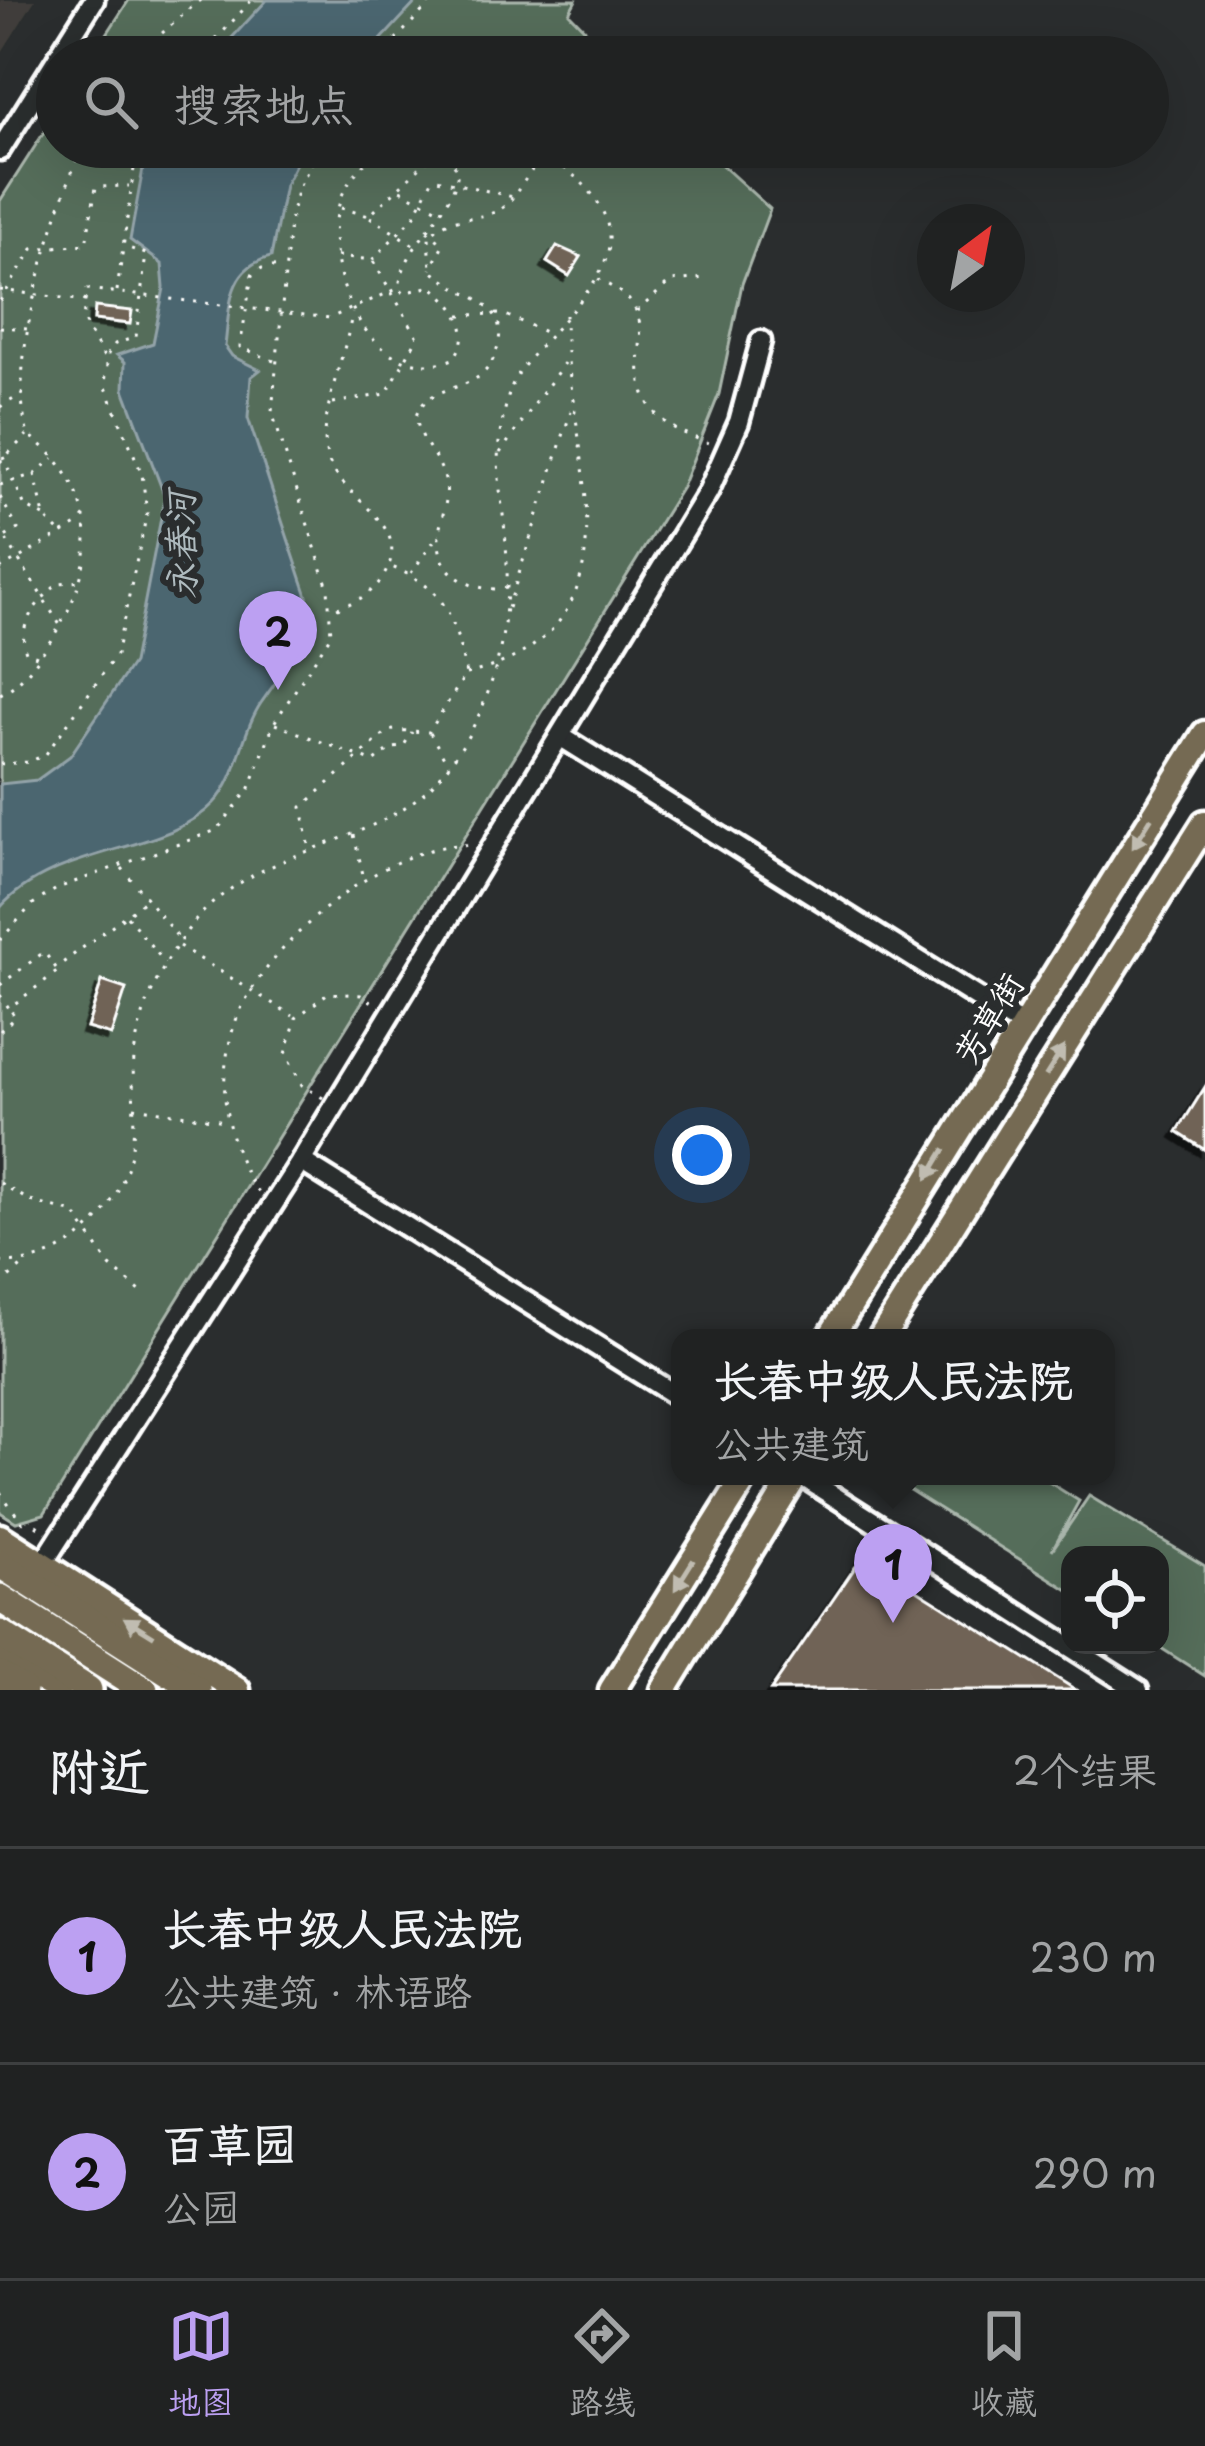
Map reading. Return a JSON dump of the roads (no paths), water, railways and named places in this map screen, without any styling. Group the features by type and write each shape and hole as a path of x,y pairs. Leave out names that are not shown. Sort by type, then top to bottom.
{"highway":[{"path":"0,1564 197,1690"},
{"path":"0,1598 144,1690"},
{"path":"0,1634 88,1690"},
{"path":"0,1675 22,1690"}],"main road":[{"name":"芳草街","path":"835,1329 1205,734"},
{"path":"887,1329 1205,823"},
{"path":"612,1690 740,1485"},
{"path":"664,1690 792,1485"},
{"path":"0,1538 237,1690"},
{"path":"0,1586 162,1690"},
{"path":"0,1653 58,1690"}],"street":[{"path":"72,36 94,0"},
{"path":"0,150 36,93"},
{"path":"43,1565 301,1161 708,491 761,341"},
{"path":"560,736 1021,1025"},
{"path":"301,1161 671,1392"},
{"path":"812,1485 1138,1690"}],"water":[{"path":"267,0 418,0 385,36 234,36"},
{"name":"永春河","path":"143,168 294,168 285,185 271,257 246,270 233,291 225,346 232,356 260,370 251,377 248,418 307,596 305,626 295,652 254,715 229,781 214,803 168,832 50,872 0,908 0,784 37,780 70,756 133,663 165,497 124,389 125,362 117,355 153,343 164,288 162,264 130,240"}],"place":[{"name":"百草园","path":"278,690"},
{"name":"长春中级人民法院","path":"893,1623"}]}
